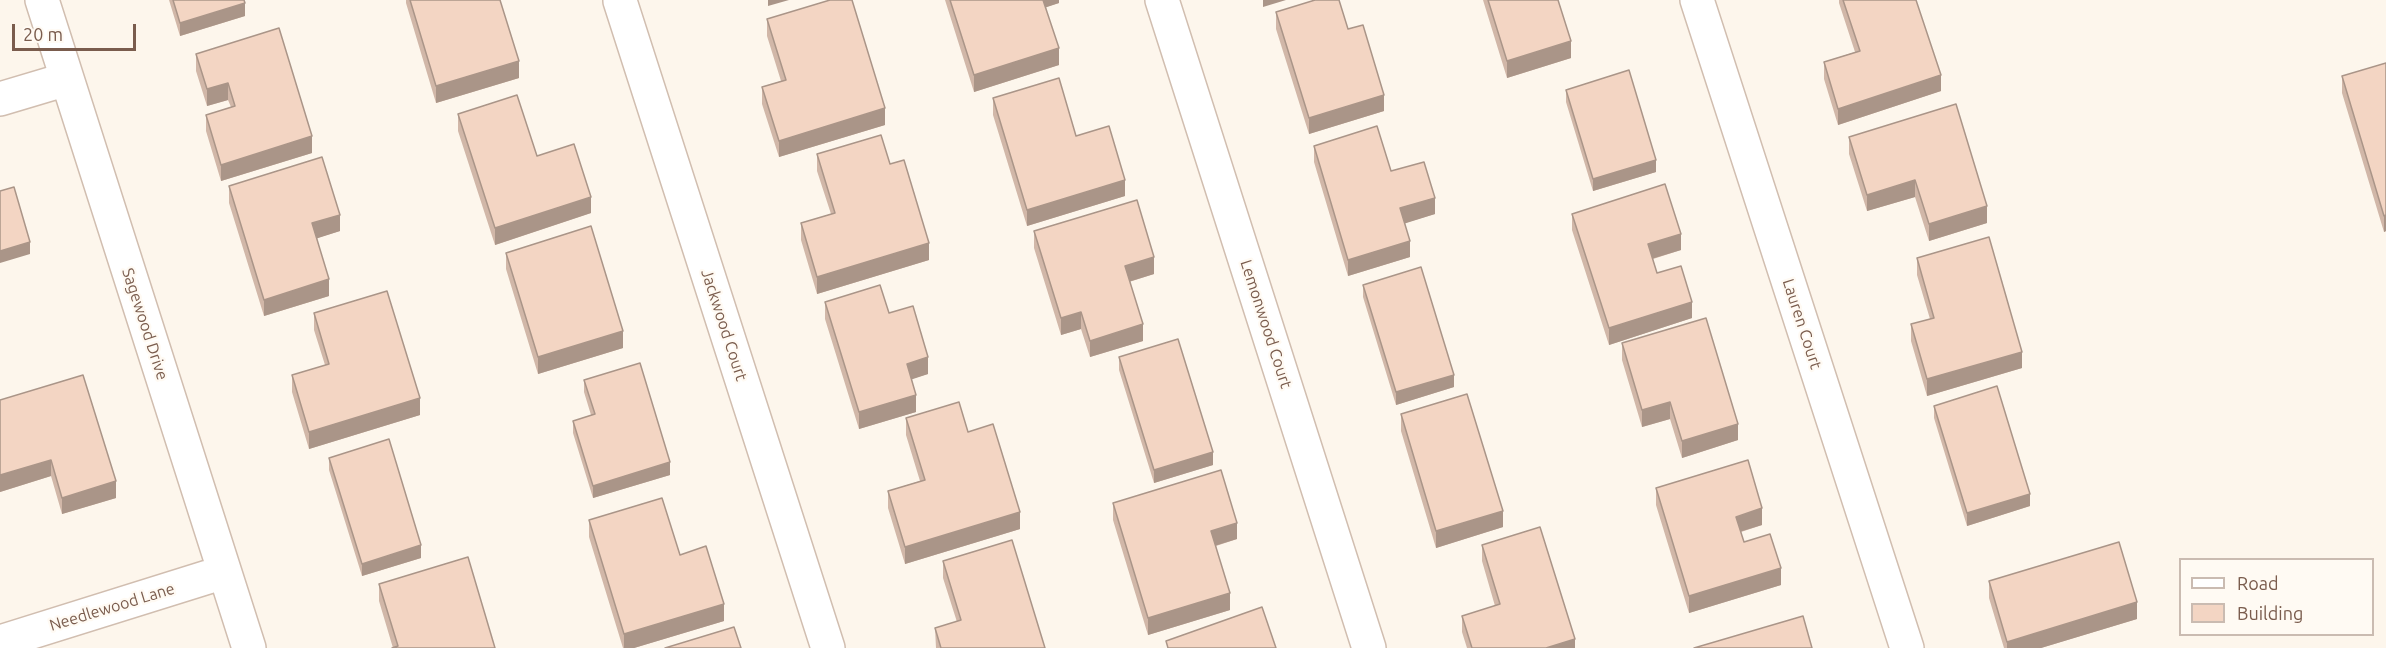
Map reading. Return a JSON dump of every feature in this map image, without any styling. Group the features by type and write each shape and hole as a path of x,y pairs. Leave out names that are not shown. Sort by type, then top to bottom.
{"street":[{"name":"Sagewood Drive","path":"42,0 249,648"},
{"name":"Lemonwood Court","path":"1162,0 1369,648"},
{"name":"Lauren Court","path":"1697,0 1907,648"},
{"name":"Jackwood Court","path":"620,1 828,648"},
{"path":"0,99 67,79"},
{"name":"Needlewood Lane","path":"0,642 224,572"}],"building":[{"path":"173,0 244,0 245,3 180,23"},
{"path":"410,0 500,0 519,61 436,86"},
{"path":"830,0 852,0 885,108 779,141 762,87 786,80 767,19"},
{"path":"950,0 1043,0 1059,48 974,75"},
{"path":"1315,0 1339,0 1348,29 1363,25 1384,95 1309,118 1276,12"},
{"path":"1488,0 1558,0 1571,41 1507,61"},
{"path":"1843,0 1916,0 1941,75 1838,109 1824,62 1860,51"},
{"path":"279,28 312,136 221,165 206,115 235,106 228,83 207,89 196,54"},
{"path":"2386,63 2386,215 2384,216 2342,76"},
{"path":"1629,70 1656,160 1593,179 1566,90"},
{"path":"1059,78 1076,136 1109,126 1125,180 1027,210 993,98"},
{"path":"517,95 537,156 574,144 591,197 495,228 458,114"},
{"path":"1956,104 1987,206 1929,224 1915,180 1867,195 1849,137"},
{"path":"1377,126 1391,171 1424,162 1435,198 1400,208 1410,241 1348,260 1314,146"},
{"path":"881,135 890,164 904,160 929,243 817,277 801,223 835,213 817,154"},
{"path":"322,157 340,215 312,223 329,279 264,300 229,186"},
{"path":"1665,184 1681,234 1648,244 1657,273 1681,266 1692,302 1609,328 1572,214"},
{"path":"14,187 30,242 0,251 0,191"},
{"path":"1137,200 1154,257 1125,266 1143,324 1090,341 1081,312 1061,318 1034,231"},
{"path":"591,226 623,331 538,357 506,253"},
{"path":"1989,237 2022,352 1927,379 1911,324 1934,318 1917,258"},
{"path":"1421,267 1454,375 1396,392 1363,285"},
{"path":"880,285 889,313 913,306 928,357 907,364 916,395 859,412 825,302"},
{"path":"387,291 420,398 309,432 292,375 329,364 314,313"},
{"path":"1706,318 1738,424 1682,441 1670,402 1642,410 1622,343"},
{"path":"1178,339 1213,452 1154,470 1119,357"},
{"path":"640,363 670,462 593,486 573,421 595,414 584,380"},
{"path":"83,375 116,481 62,498 51,460 0,475 0,400"},
{"path":"1997,386 2030,494 1967,513 1934,406"},
{"path":"1467,394 1503,511 1436,531 1401,414"},
{"path":"959,402 968,432 993,424 1020,512 905,547 888,491 925,480 906,418"},
{"path":"389,439 421,545 362,564 329,458"},
{"path":"1748,460 1762,508 1736,517 1744,542 1770,534 1781,568 1689,596 1656,488"},
{"path":"1221,470 1237,523 1211,531 1230,593 1148,618 1113,503"},
{"path":"662,498 680,555 706,546 724,604 624,634 589,520"},
{"path":"1540,527 1575,639 1546,648 1472,648 1462,616 1500,604 1482,545"},
{"path":"1012,540 1045,648 941,648 935,628 961,620 943,561"},
{"path":"2119,542 2137,602 2007,642 1989,581"},
{"path":"468,557 495,648 392,648 398,646 379,584"},
{"path":"1262,607 1276,648 1168,648 1166,641"},
{"path":"1803,616 1812,648 1694,648"},
{"path":"734,627 741,648 665,648"}]}
